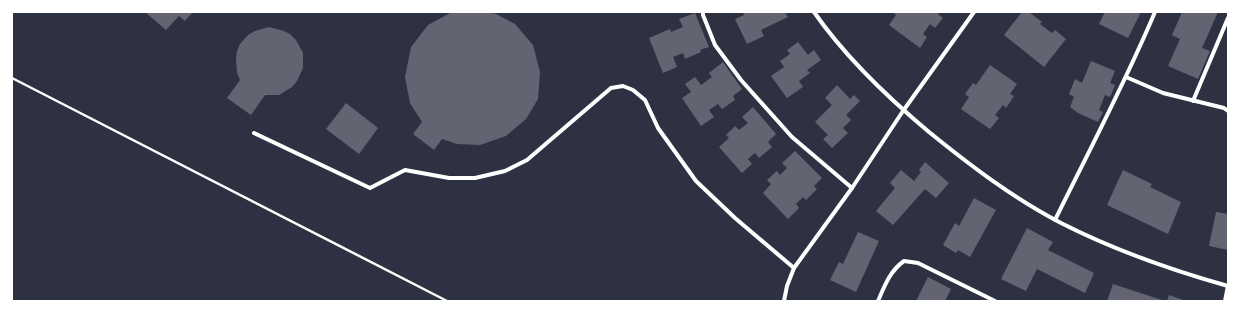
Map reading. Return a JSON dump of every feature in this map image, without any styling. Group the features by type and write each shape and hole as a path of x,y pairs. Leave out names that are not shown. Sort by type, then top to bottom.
{"street":[{"path":"703,12 716,45 741,80 792,137 852,188"},
{"path":"814,12 844,50 877,87 903,110 984,175 1023,201 1056,220 1096,239 1153,262 1228,286 1225,301"},
{"path":"784,301 787,286 794,268 852,188 903,110 974,12"},
{"path":"1056,220 1126,77 1154,12"},
{"path":"1193,101 1228,18"},
{"path":"1126,77 1163,94 1224,108 1228,111"},
{"path":"254,133 370,188 405,170 449,178 475,178 505,171 527,160 611,88 623,86 633,90 645,100 658,128 696,181 735,218 794,268"},
{"path":"878,301 888,278 896,267 904,261 918,263 995,301"}],"path":[{"path":"12,78 447,301"}],"building":[{"path":"145,12 193,12 185,21 179,16 166,30"},
{"path":"486,12 496,14 515,24 533,45 540,72 538,99 526,119 506,136 480,145 457,144 442,139 434,150 413,134 422,122 410,103 405,77 411,47 428,25 450,13"},
{"path":"743,12 785,12 788,17 761,30 764,36 747,44 735,19 744,15"},
{"path":"892,12 940,12 938,14 943,18 935,28 930,24 923,34 927,37 920,48 889,25 896,15"},
{"path":"1022,12 1029,12 1042,22 1040,24 1052,33 1055,30 1066,39 1044,67 1004,35"},
{"path":"1105,12 1141,12 1128,38 1099,24"},
{"path":"1182,12 1218,12 1202,48 1210,51 1198,79 1168,66 1180,39 1172,35"},
{"path":"695,13 709,47 700,50 701,52 685,59 683,53 673,57 677,67 663,73 649,38 670,29 671,32 683,27 679,19"},
{"path":"269,27 284,31 296,40 303,53 303,68 297,81 292,87 279,95 265,95 251,115 227,98 240,80 237,73 236,58 240,44 248,35 255,31"},
{"path":"798,42 808,55 814,50 821,60 807,70 810,73 799,81 803,87 787,98 771,76 784,67 780,61 790,54 787,50"},
{"path":"1091,61 1115,71 1110,83 1115,85 1110,97 1105,95 1099,110 1103,112 1098,122 1078,113 1070,107 1074,97 1069,94 1075,79 1082,83"},
{"path":"723,62 742,89 733,96 735,100 722,109 718,104 709,110 714,117 701,126 682,98 691,92 685,84 695,77 701,85 712,77 709,73"},
{"path":"990,65 1017,84 1010,94 1014,96 1006,108 1003,105 995,115 999,118 990,129 961,109 969,97 965,94 973,83 976,85"},
{"path":"837,85 850,99 854,95 860,101 846,115 851,120 843,128 848,133 832,148 823,139 828,135 815,122 832,105 825,98"},
{"path":"346,103 378,128 359,154 326,129"},
{"path":"753,107 776,134 768,142 772,147 759,158 755,153 748,159 752,164 742,173 719,147 729,138 726,135 735,126 739,130 748,123 742,117"},
{"path":"795,151 822,178 814,186 817,189 806,200 803,197 796,204 799,208 788,219 763,193 771,184 767,180 777,171 780,175 787,168 782,163"},
{"path":"925,162 949,183 936,198 925,189 893,225 876,211 895,188 890,183 901,170 914,181 921,172 919,170"},
{"path":"1123,170 1152,184 1150,187 1181,202 1168,234 1107,205"},
{"path":"974,198 996,210 970,257 958,250 956,253 943,245 955,223 959,226"},
{"path":"1216,212 1228,214 1228,250 1209,246"},
{"path":"1027,228 1053,242 1048,250 1094,273 1085,293 1037,269 1026,291 1001,279"},
{"path":"858,232 879,241 856,292 830,280 839,262 843,264"},
{"path":"928,277 951,289 945,301 916,301"},
{"path":"1113,284 1165,301 1107,301"},
{"path":"1169,295 1186,301 1167,301"}]}
